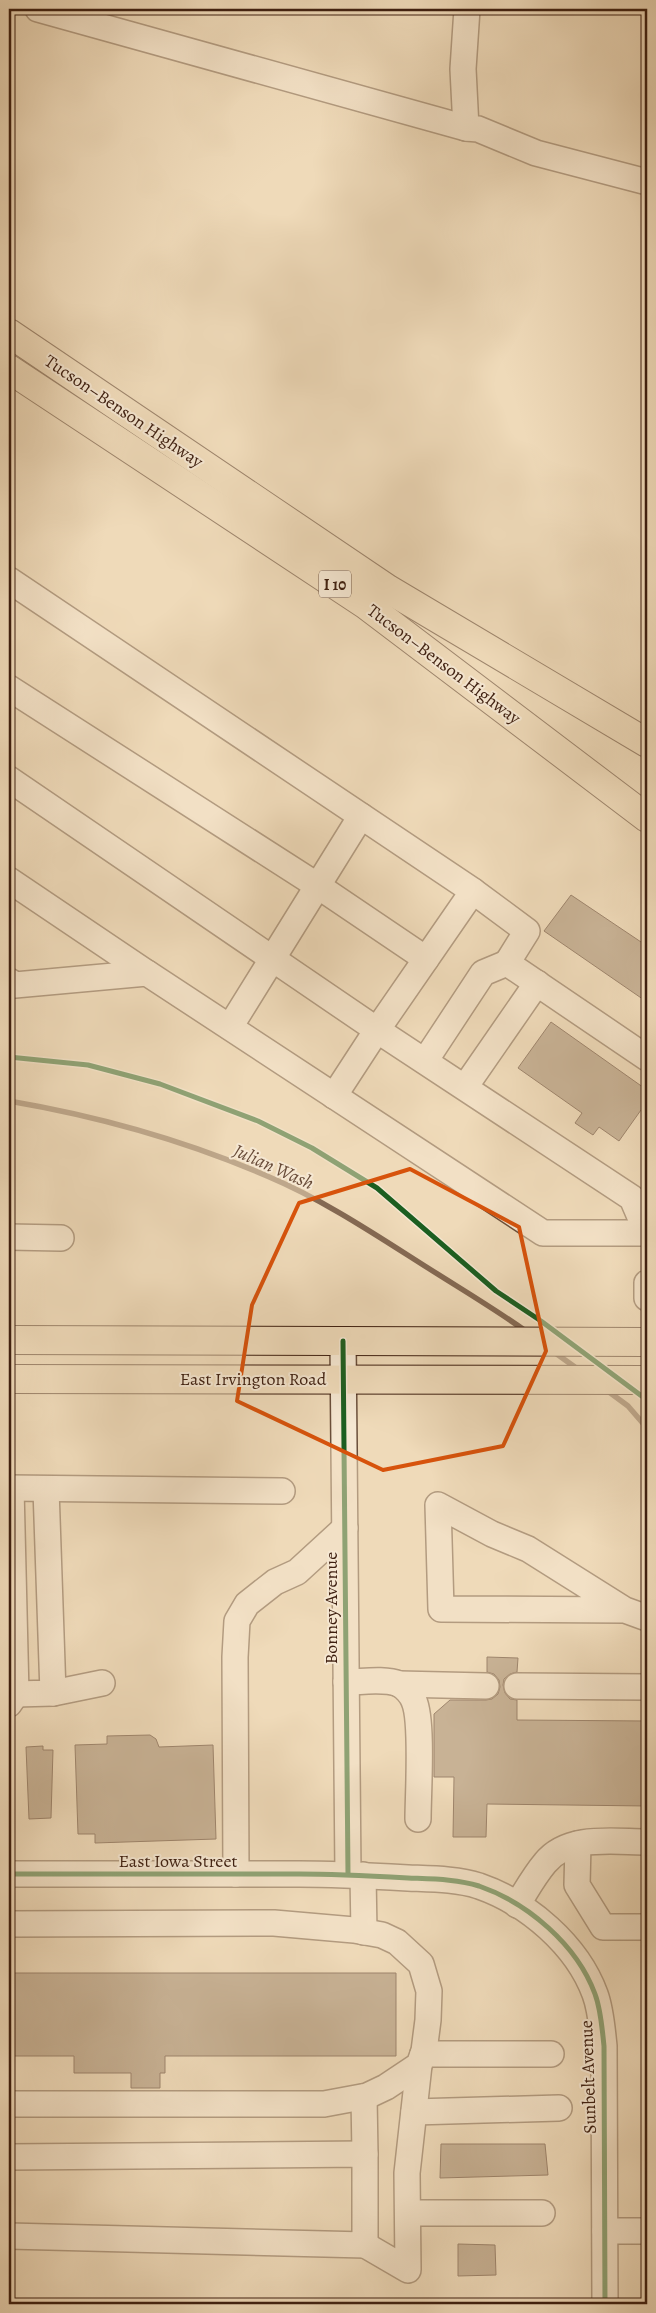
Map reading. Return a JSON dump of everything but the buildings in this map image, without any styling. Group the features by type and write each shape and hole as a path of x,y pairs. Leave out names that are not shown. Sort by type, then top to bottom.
{"main road":[{"name":"Tucson–Benson Highway","path":"9,333 388,589 647,743"},
{"name":"Tucson–Benson Highway","path":"9,369 366,605 647,818"},
{"path":"9,1340 647,1342"},
{"name":"East Irvington Road","path":"9,1380 647,1380"}],"street":[{"path":"38,9 478,130 536,153 647,182"},
{"path":"466,128 463,69 467,9"},
{"path":"9,580 473,890 527,931 506,963 483,973 425,1061"},
{"path":"9,688 318,886 426,960"},
{"path":"9,779 377,1030 632,1198 647,1233 542,1233 9,880"},
{"path":"230,1027 361,816"},
{"path":"334,1096 473,890"},
{"path":"506,963 647,1058"},
{"path":"9,981 15,985 147,973"},
{"path":"465,1087 537,983"},
{"path":"9,1237 61,1238"},
{"path":"647,1283 647,1298"},
{"name":"Bonney Avenue","path":"343,1341 346,1682 355,1875 364,1932"},
{"path":"102,1683 12,1699 10,1488 282,1491"},
{"path":"46,1489 53,1693"},
{"path":"438,1505 492,1534 528,1549 636,1614 441,1609 438,1505"},
{"path":"236,1874 235,1657 237,1621 247,1604 275,1582 297,1572 344,1528"},
{"path":"346,1682 486,1686"},
{"path":"399,1684 414,1701 417,1710 418,1819"},
{"path":"517,1686 647,1687"},
{"path":"517,1905 545,1862 566,1846 647,1842"},
{"path":"578,1844 577,1885 603,1927 647,1927"},
{"name":"East Iowa Street","path":"9,1874 355,1875"},
{"name":"Sunbelt Avenue","path":"355,1875 450,1880 479,1886 517,1905 563,1942 579,1964 594,1993 601,2019 604,2046 605,2304"},
{"path":"9,1924 274,1923 323,1926 364,1932 382,1935 397,1942 421,1964 429,1991 428,2020 407,2173 408,2270 365,2245 9,2236"},
{"path":"9,2104 324,2104 364,2097 386,2087 421,2060 551,2054"},
{"path":"364,2097 365,2245"},
{"path":"414,2112 559,2108"},
{"path":"9,2157 365,2154"},
{"path":"408,2213 542,2213"},
{"path":"605,2231 647,2231"}],"highlighted area":[{"path":"410,1169 519,1227 546,1351 503,1446 383,1470 237,1401 252,1305 299,1203"}],"waterway":[{"name":"Julian Wash","path":"9,1101 75,1114 172,1140 236,1163 288,1185 349,1219 527,1332"},
{"path":"554,1352 579,1370"},
{"path":"605,1389 628,1406 647,1428"}],"cycle path":[{"path":"9,1057 88,1065 160,1084 258,1121 312,1148 377,1188 496,1291 541,1321 647,1400"},
{"path":"343,1341 348,1874"},
{"path":"9,1874 313,1874 444,1880 479,1886 515,1903 532,1915 549,1928 576,1959 587,1976 595,1994 600,2013 604,2046 605,2304"}]}
